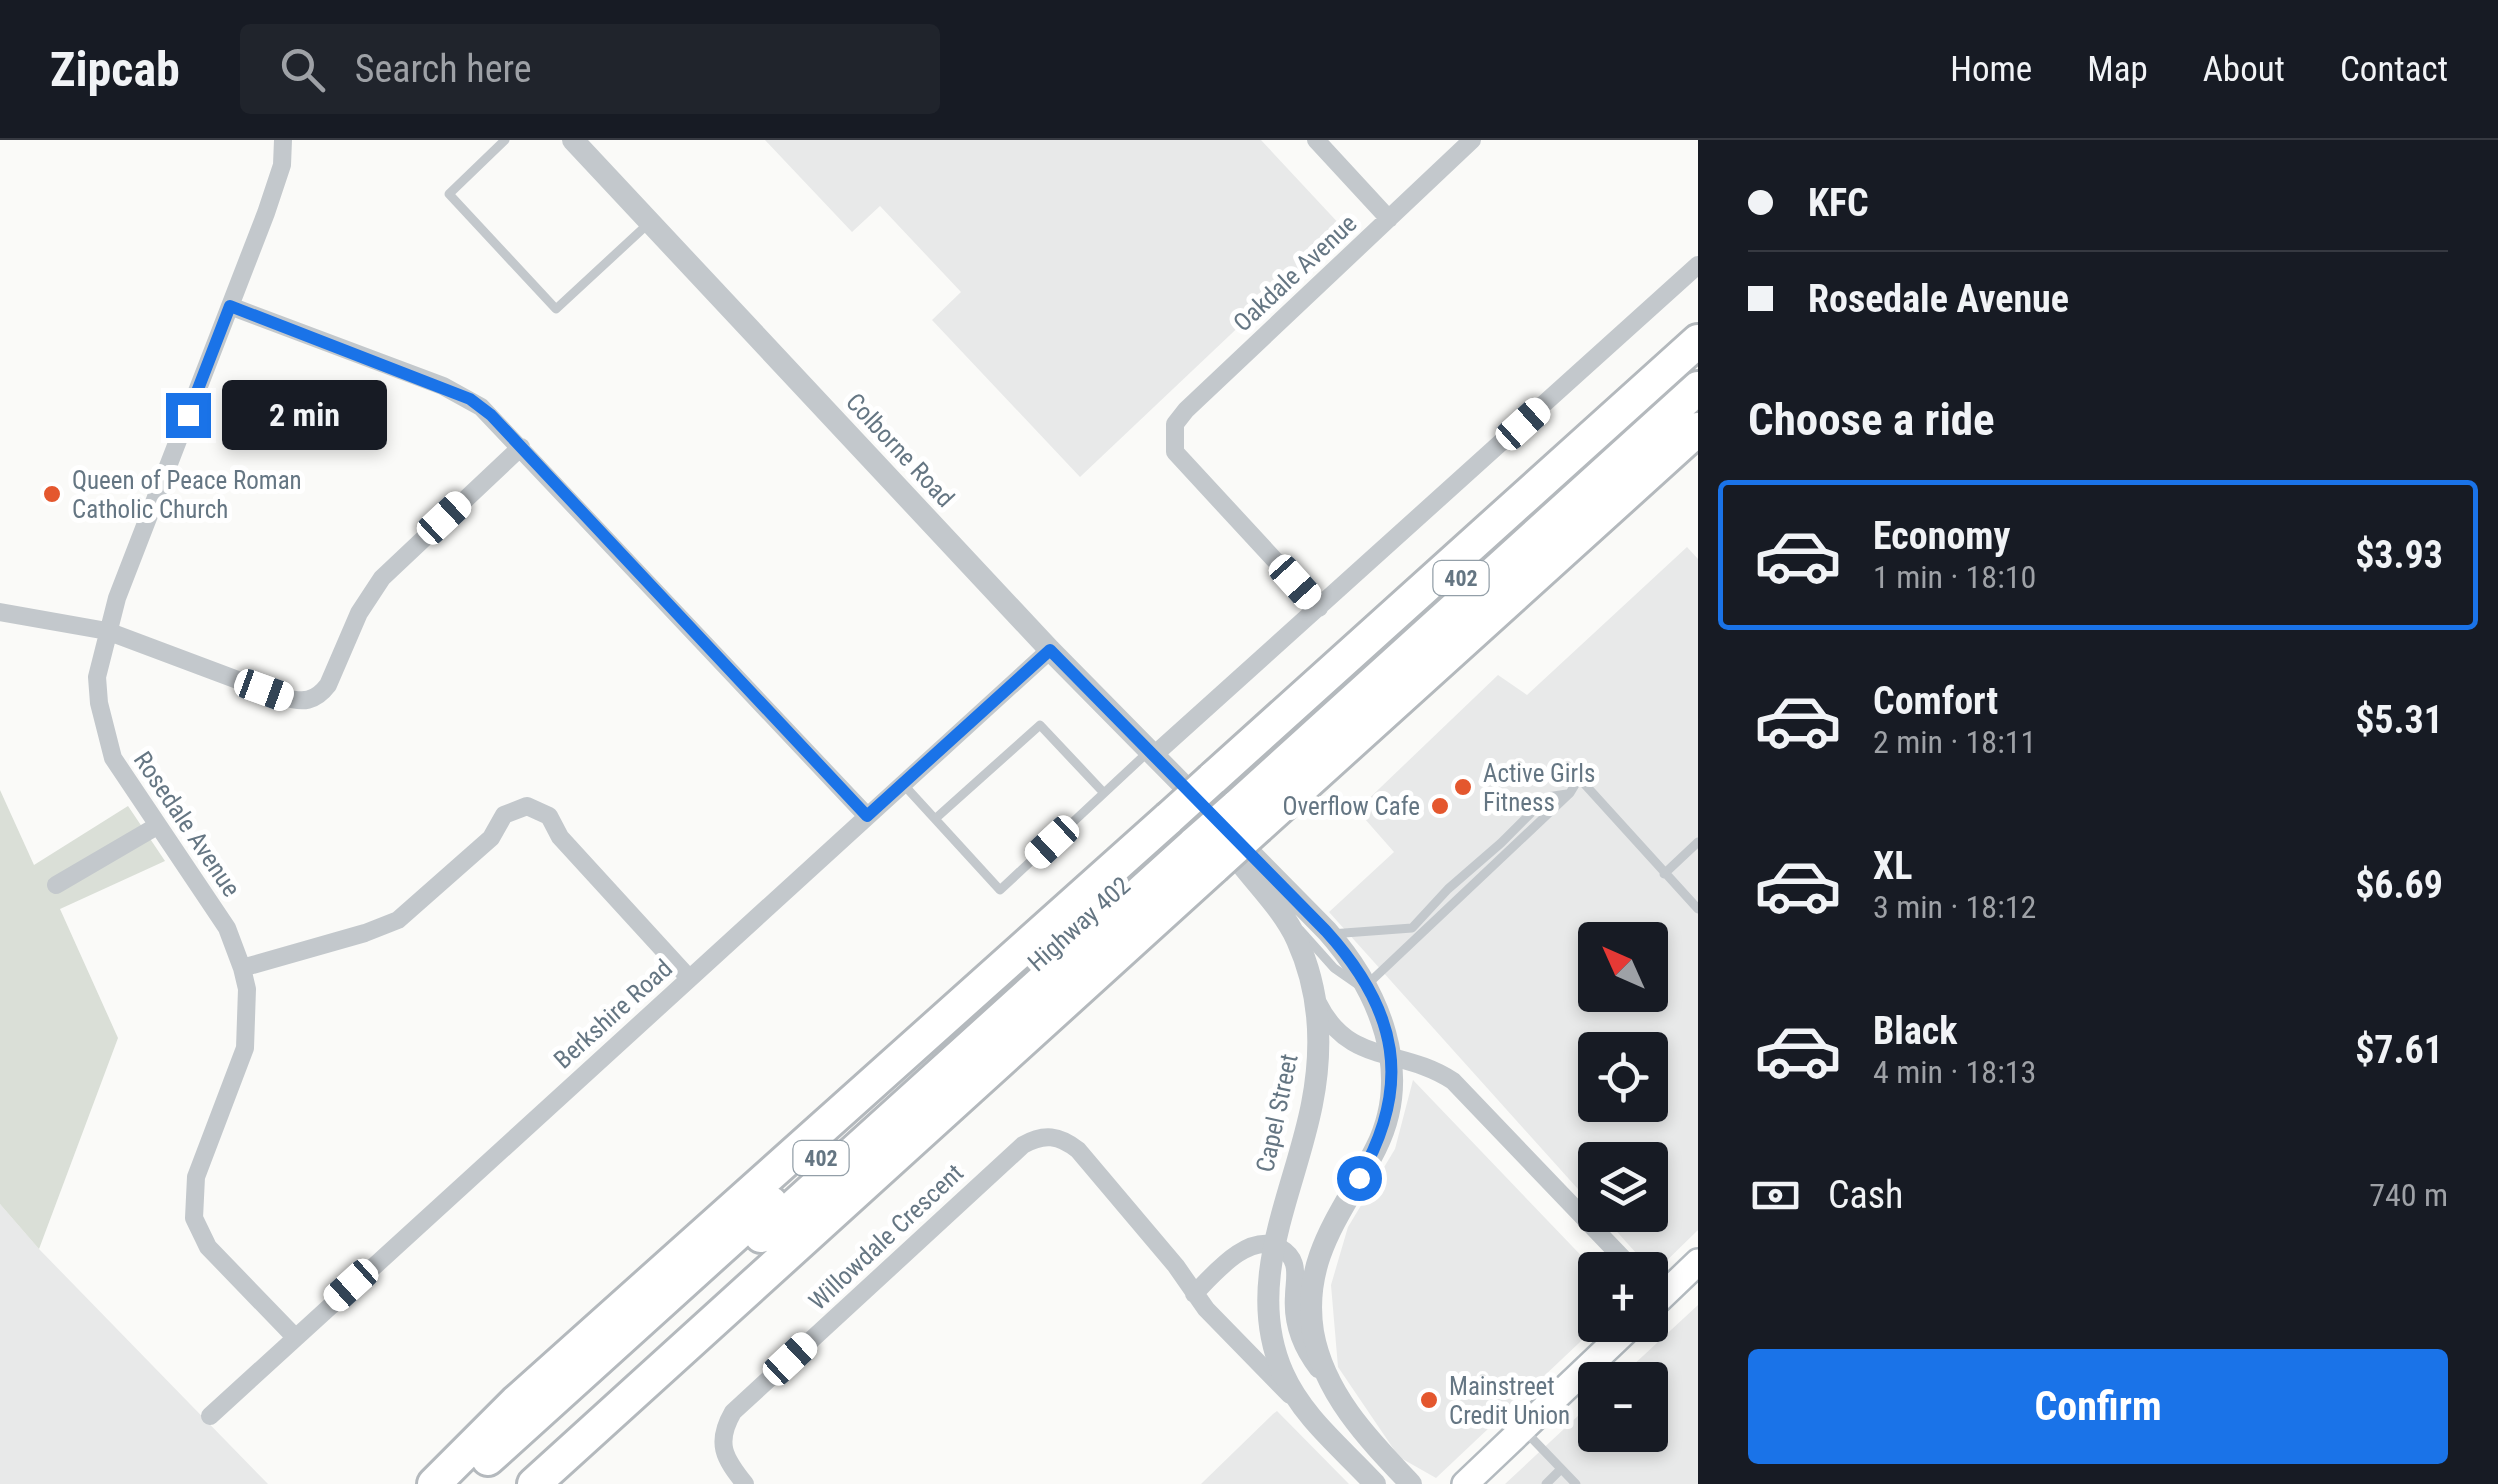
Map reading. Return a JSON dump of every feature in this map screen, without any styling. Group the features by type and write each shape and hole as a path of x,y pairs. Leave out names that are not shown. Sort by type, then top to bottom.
{"highway":[{"path":"485,1484 1209,818 1698,341"},
{"name":"Highway 402","path":"460,1484 1209,818 1698,364"},
{"path":"415,1484 1209,818 1698,388"},
{"name":"Highway 402","path":"534,1484 640,1388 1209,818 1698,429"},
{"path":"547,1484 640,1388"},
{"path":"434,1484 516,1402"}],"main road":[{"path":"1668,1287 1698,1262"},
{"path":"1465,1484 1614,1342"}],"street":[{"name":"Rosedale Avenue","path":"283,140 282,165 275,187 117,598 97,677 99,703 113,758 226,928 242,968 248,1012 246,1048 196,1177 194,1218 208,1247 294,1336"},
{"name":"Colborne Road","path":"573,140 1209,818 1330,934 1366,982 1379,1010 1390,1056"},
{"path":"1316,140 1390,219"},
{"name":"Oakdale Avenue","path":"1319,608 1175,452 1175,424 1472,140"},
{"path":"1151,754 1319,608 1698,265"},
{"path":"230,306 458,392 491,415 867,816"},
{"path":"0,612 108,631 305,702 328,685 359,613 382,578 521,447"},
{"name":"Berkshire Road","path":"210,1416 1050,650"},
{"path":"242,968 398,920 491,838 504,815 527,806 549,816 560,837 690,978"},
{"name":"Colborne Road","path":"1209,818 1280,911 1299,944 1313,992 1326,1018 1350,1042 1369,1052 1428,1066 1452,1082 1617,1252"},
{"path":"56,885 156,826"},
{"name":"Capel Street","path":"1301,1406 1280,1368 1268,1307 1273,1244 1316,1082 1320,1035 1313,992"},
{"path":"1379,1010 1400,1048 1430,1062 1452,1082"},
{"path":"1336,1394 1313,1331 1317,1263 1332,1222 1385,1128 1392,1090 1390,1056"},
{"name":"Capel Street","path":"1050,1136 1064,1138 1078,1150 1176,1266 1194,1294 1375,1484"},
{"name":"Willowdale Crescent","path":"745,1484 726,1457 723,1444 724,1428 733,1412 1023,1145 1037,1137 1050,1136"},
{"path":"1194,1294 1251,1246 1273,1244 1292,1258 1296,1330 1312,1362 1355,1422 1411,1484"}],"lane":[{"path":"505,140 448,194 556,309 650,222"},
{"path":"935,819 1040,725 1104,793"},
{"path":"903,784 1000,890 1151,754"},
{"path":"1280,911 1346,979 1357,984 1366,982 1427,930 1570,793 1578,778 1698,910"},
{"path":"1330,934 1412,928 1546,798 1570,793"},
{"path":"1664,874 1698,842"},
{"path":"1523,1429 1576,1484"},
{"path":"1546,1484 1561,1469"}],"shaded area":[{"path":"765,140 1261,140 1343,228 1080,477 932,320 961,292 880,206 852,232"},
{"path":"1687,547 1698,559 1698,1230 1668,1259 1668,1252 1635,1252 1617,1232 1668,1232 1668,1142 1578,1142 1578,1189 1329,912 1394,852 1357,810 1498,675 1527,695"},
{"path":"0,790 34,865 128,806 165,861 60,909 118,1038 39,1249 0,1204"},
{"path":"1413,1080 1578,1252 1580,1342 1436,1478 1399,1457 1338,1367 1331,1285 1348,1227 1395,1149"},
{"path":"0,1204 39,1249 268,1484 0,1484"},
{"path":"1698,1305 1698,1484 1505,1484 1578,1416 1578,1452 1668,1452 1668,1362 1636,1362 1658,1342 1668,1342 1668,1333"},
{"path":"1277,1411 1349,1484 1201,1484 1273,1414"}],"place":[{"name":"Queen of Peace Roman Catholic Church","path":"52,494"},
{"name":"Active Girls Fitness","path":"1463,787"},
{"name":"Overflow Cafe","path":"1440,806"},
{"name":"Mainstreet Credit Union","path":"1429,1400"}],"route":[{"path":"188,415 230,306 470,399 491,415 867,816 1050,650 1326,931 1366,982 1388,1044 1392,1090 1385,1128 1359,1178"}]}
